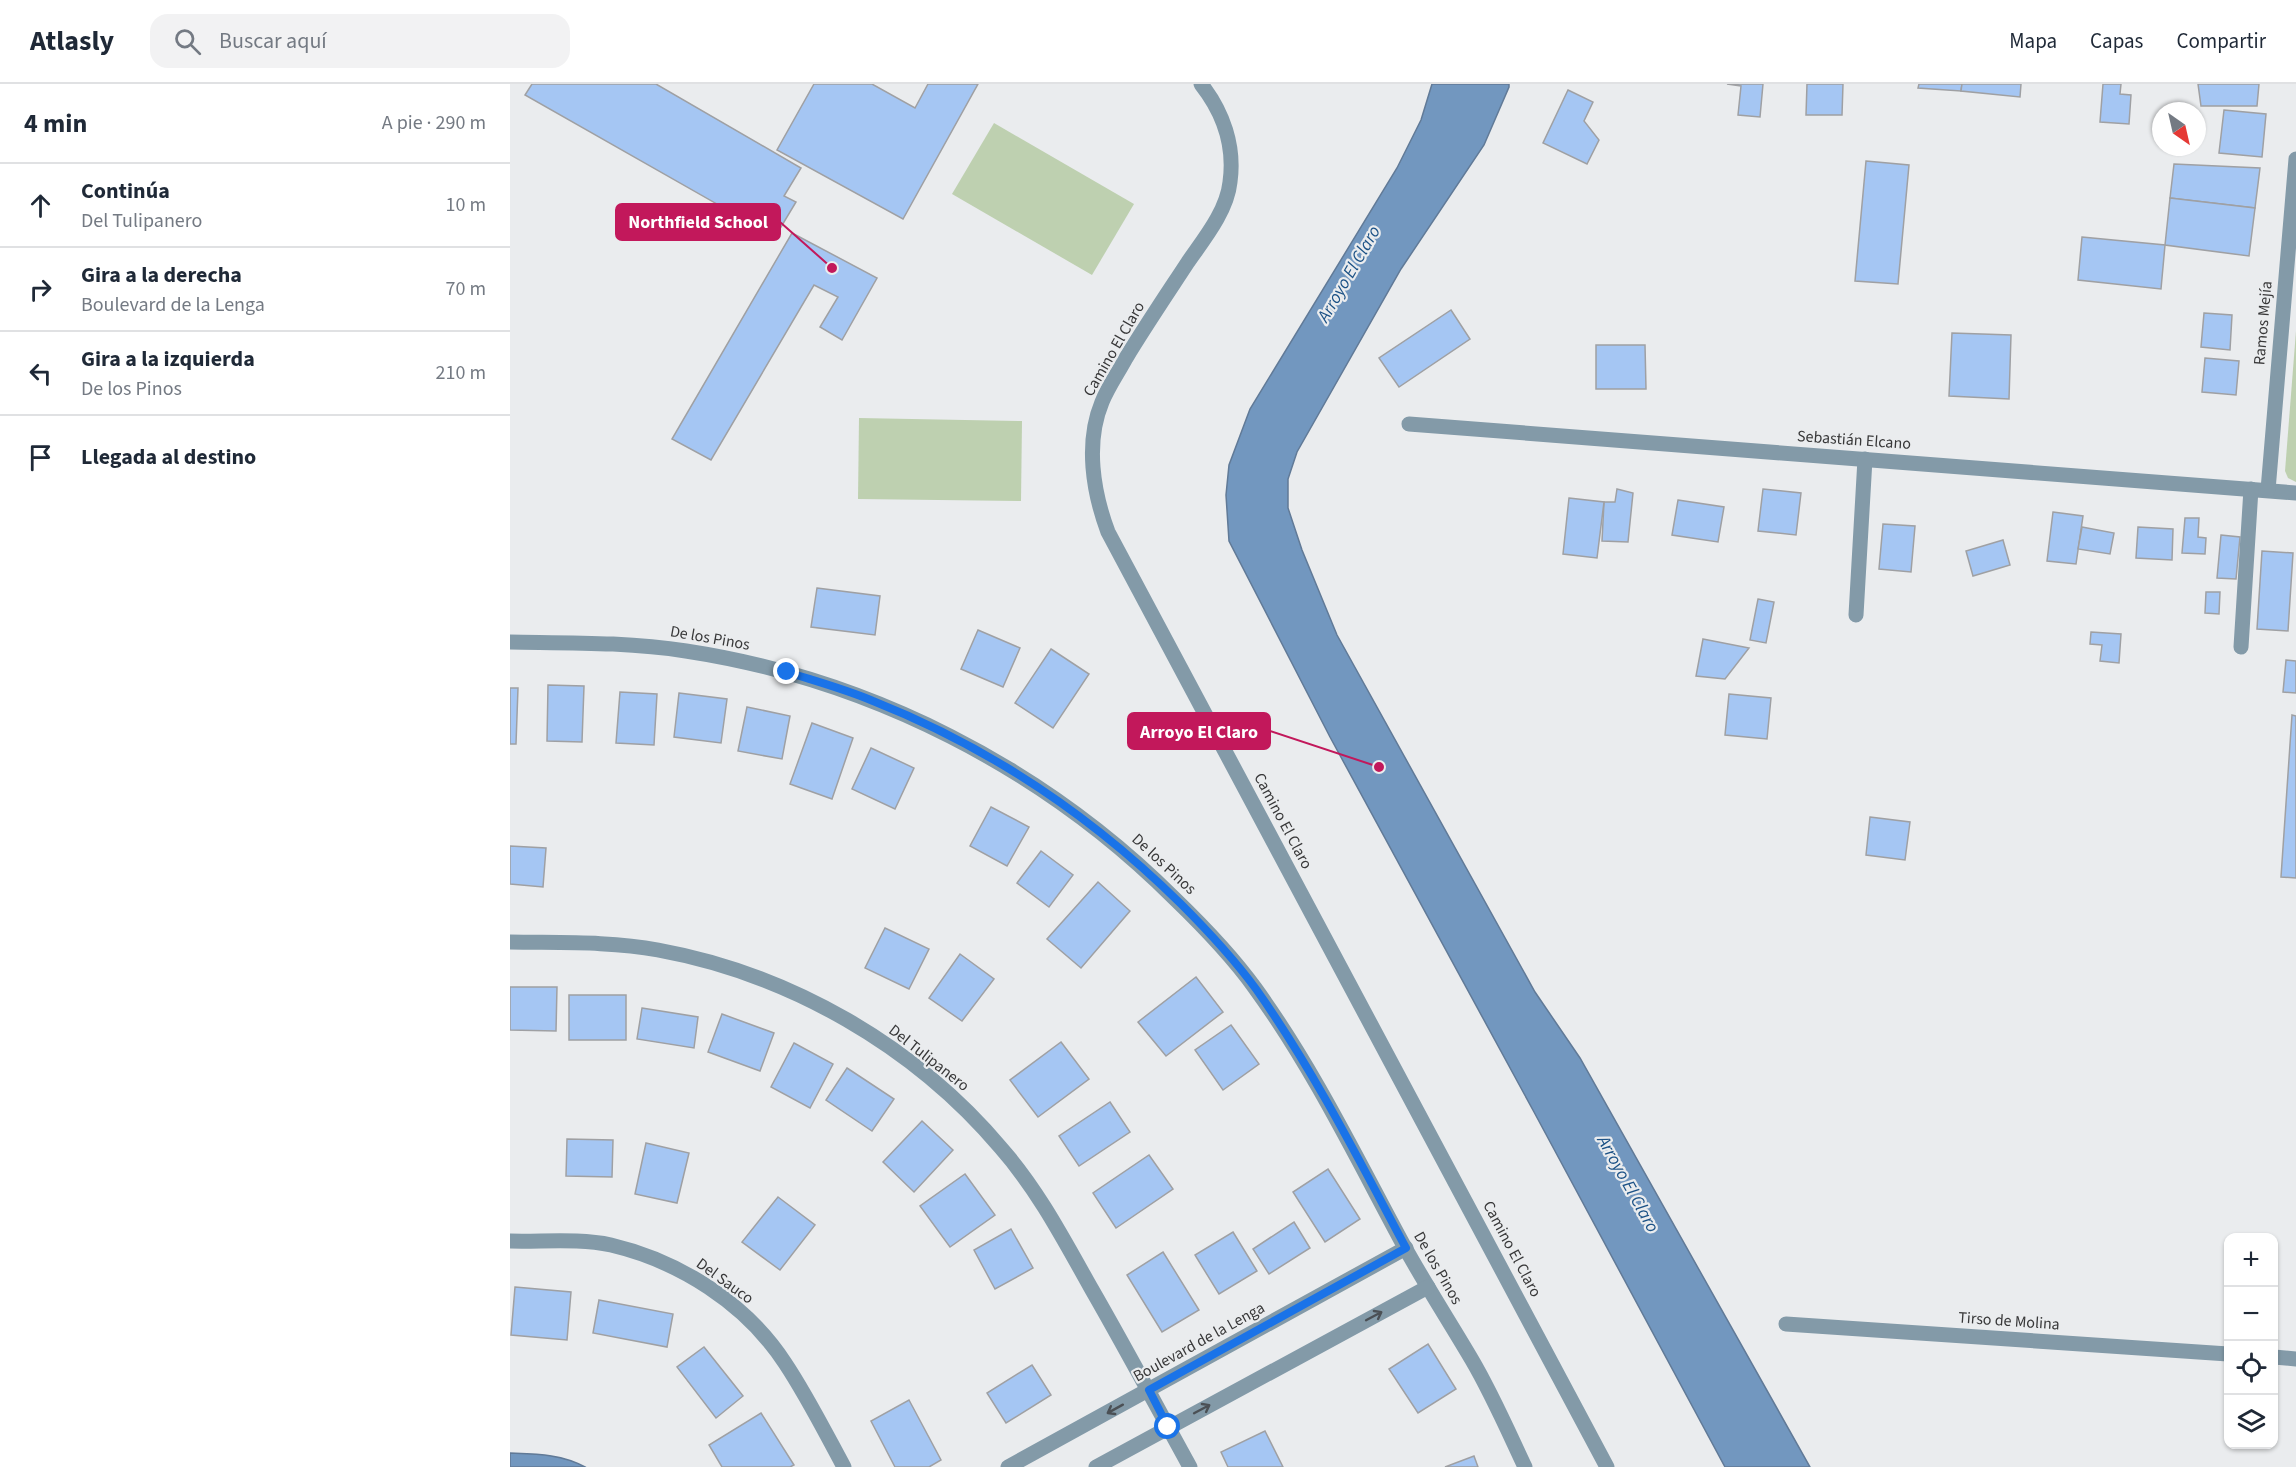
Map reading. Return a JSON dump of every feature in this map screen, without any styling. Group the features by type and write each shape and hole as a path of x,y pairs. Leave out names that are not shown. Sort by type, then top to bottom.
{"street":[{"name":"Camino El Claro","path":"1201,84 1213,99 1226,129 1232,155 1230,184 1211,228 1146,326 1101,404 1095,429 1093,452 1099,508 1107,532 1607,1467"},
{"name":"Ramos Mejía","path":"2268,490 2296,159"},
{"name":"Sebastián Elcano","path":"1409,424 2296,493"},
{"path":"1856,615 1865,459"},
{"path":"2241,647 2251,489"},
{"name":"De los Pinos","path":"510,642 656,647 731,659 787,672 872,700 974,749 1070,808 1104,834 1200,922 1239,967 1316,1081 1406,1248 1473,1362 1525,1467"},
{"name":"Del Tulipanero","path":"510,942 621,945 658,950 719,965 802,996 889,1046 945,1090 977,1120 1026,1179 1077,1263 1190,1467"},
{"name":"Del Sauco","path":"510,1241 609,1245 647,1256 685,1273 713,1291 739,1310 785,1362 844,1467"},
{"name":"Boulevard de la Lenga","path":"1008,1467 1406,1248"},
{"path":"1096,1467 1428,1287"},
{"name":"Tirso de Molina","path":"1786,1324 2224,1354"},
{"path":"2278,1357 2296,1359"}],"green space":[{"path":"994,123 1134,204 1092,275 952,194"},
{"path":"2296,331 2296,482 2288,478 2285,471"},
{"path":"859,418 1022,421 1021,501 858,499"}],"water":[{"name":"Arroyo El Claro","path":"1432,84 1509,84 1509,87 1484,145 1401,269 1297,452 1288,479 1288,508 1302,550 1337,635 1535,992 1580,1058 1810,1467 1725,1467 1330,737 1229,541 1226,495 1229,465 1250,409 1397,168 1421,120"},
{"path":"510,1453 558,1457 585,1467 510,1467"}],"building":[{"path":"532,84 656,84 801,168 784,196 796,202 775,237 525,95"},
{"path":"814,84 872,84 915,108 928,84 978,84 903,219 777,150"},
{"path":"1727,84 1763,84 1760,117 1738,115 1741,86"},
{"path":"1807,84 1843,84 1842,115 1806,115"},
{"path":"1919,84 1962,84 1961,91 1918,88"},
{"path":"1962,84 2021,84 2020,97 1961,91"},
{"path":"2103,84 2121,84 2120,94 2131,95 2129,124 2100,122"},
{"path":"2198,84 2259,84 2257,106 2206,106 2206,102 2200,102"},
{"path":"1568,90 1593,102 1584,121 1599,140 1587,164 1543,143"},
{"path":"2224,110 2266,114 2262,157 2219,153"},
{"path":"1866,161 1909,165 1898,284 1855,281"},
{"path":"2174,164 2260,168 2255,208 2170,198"},
{"path":"2170,198 2255,208 2249,256 2165,245"},
{"path":"792,233 877,278 842,340 820,327 838,297 814,285 711,460 672,439"},
{"path":"2082,237 2165,245 2161,289 2078,280"},
{"path":"1451,310 1470,339 1399,387 1379,358"},
{"path":"2204,313 2232,315 2230,350 2201,347"},
{"path":"1952,333 2011,335 2009,399 1949,396"},
{"path":"1596,345 1645,345 1646,389 1596,389"},
{"path":"2205,358 2239,361 2236,395 2202,392"},
{"path":"1617,489 1633,493 1628,542 1602,541 1604,502 1615,502"},
{"path":"1763,489 1801,493 1796,535 1758,531"},
{"path":"1569,498 1604,502 1597,558 1563,554"},
{"path":"1678,500 1724,507 1718,542 1672,535"},
{"path":"2053,512 2083,516 2076,564 2047,561"},
{"path":"2185,518 2199,518 2198,537 2206,538 2205,554 2182,553"},
{"path":"1883,524 1915,526 1911,572 1879,569"},
{"path":"2082,527 2114,533 2110,554 2078,549"},
{"path":"2138,527 2173,529 2172,560 2136,558"},
{"path":"2221,535 2240,537 2236,579 2217,578"},
{"path":"2003,540 2010,565 1973,576 1966,551"},
{"path":"2262,551 2293,553 2288,631 2257,629"},
{"path":"817,588 880,596 875,635 811,627"},
{"path":"2206,592 2220,592 2219,614 2205,613"},
{"path":"1758,599 1774,602 1766,643 1750,640"},
{"path":"978,630 1020,648 1003,687 961,669"},
{"path":"2091,632 2121,634 2119,663 2100,661 2102,645 2090,644"},
{"path":"1703,639 1749,648 1725,679 1696,676"},
{"path":"1051,649 1089,674 1053,728 1015,703"},
{"path":"2286,660 2296,661 2296,693 2283,692"},
{"path":"548,685 584,686 582,742 547,741"},
{"path":"510,688 518,688 516,744 510,744"},
{"path":"620,692 657,694 654,745 616,743"},
{"path":"679,693 727,699 721,743 674,737"},
{"path":"1729,694 1771,698 1767,739 1725,735"},
{"path":"747,707 790,716 782,759 738,751"},
{"path":"2292,715 2296,716 2296,878 2281,877"},
{"path":"812,723 853,738 832,799 790,784"},
{"path":"871,748 914,768 895,809 852,789"},
{"path":"991,807 1029,827 1007,866 970,846"},
{"path":"1870,817 1910,822 1905,860 1866,855"},
{"path":"510,846 546,848 543,887 510,884"},
{"path":"1041,851 1073,875 1049,907 1017,883"},
{"path":"1098,882 1130,911 1081,968 1047,939"},
{"path":"885,928 929,949 909,989 865,968"},
{"path":"960,954 994,979 962,1021 929,998"},
{"path":"1196,977 1223,1012 1166,1056 1138,1022"},
{"path":"510,987 557,987 556,1031 510,1030"},
{"path":"569,995 626,995 626,1040 569,1040"},
{"path":"642,1008 698,1017 694,1048 637,1039"},
{"path":"722,1014 774,1033 760,1071 708,1052"},
{"path":"1231,1025 1259,1064 1223,1090 1195,1050"},
{"path":"1061,1042 1089,1079 1038,1117 1010,1080"},
{"path":"794,1043 833,1064 810,1108 771,1087"},
{"path":"847,1068 894,1099 872,1131 826,1100"},
{"path":"1110,1102 1130,1132 1079,1166 1059,1136"},
{"path":"922,1121 953,1150 914,1192 883,1162"},
{"path":"567,1139 613,1140 612,1177 566,1176"},
{"path":"646,1143 689,1153 677,1203 635,1194"},
{"path":"1149,1155 1173,1189 1116,1228 1093,1193"},
{"path":"1328,1169 1360,1219 1325,1242 1293,1192"},
{"path":"965,1174 995,1215 950,1247 920,1206"},
{"path":"778,1197 815,1225 780,1270 742,1242"},
{"path":"1294,1222 1310,1248 1269,1274 1253,1249"},
{"path":"1011,1229 1033,1268 995,1289 974,1250"},
{"path":"1233,1232 1257,1271 1219,1294 1195,1255"},
{"path":"1163,1252 1199,1310 1162,1332 1127,1275"},
{"path":"515,1287 571,1292 567,1340 511,1335"},
{"path":"599,1300 673,1314 667,1347 593,1333"},
{"path":"1428,1344 1456,1389 1418,1413 1389,1369"},
{"path":"704,1347 743,1396 716,1418 677,1367"},
{"path":"1032,1365 1051,1395 1006,1423 987,1393"},
{"path":"909,1400 941,1460 929,1467 895,1467 871,1421"},
{"path":"761,1413 794,1465 790,1467 722,1467 709,1445"},
{"path":"1265,1431 1283,1467 1228,1467 1221,1452"},
{"path":"1474,1456 1478,1467 1445,1467"}],"place":[{"name":"Northfield School","path":"832,268"},
{"name":"Arroyo El Claro","path":"1379,767"}],"route":[{"path":"787,672 872,700 974,749 1070,808 1104,834 1167,890 1200,922 1239,967 1280,1024 1316,1081 1406,1248 1149,1390 1168,1427"}]}
